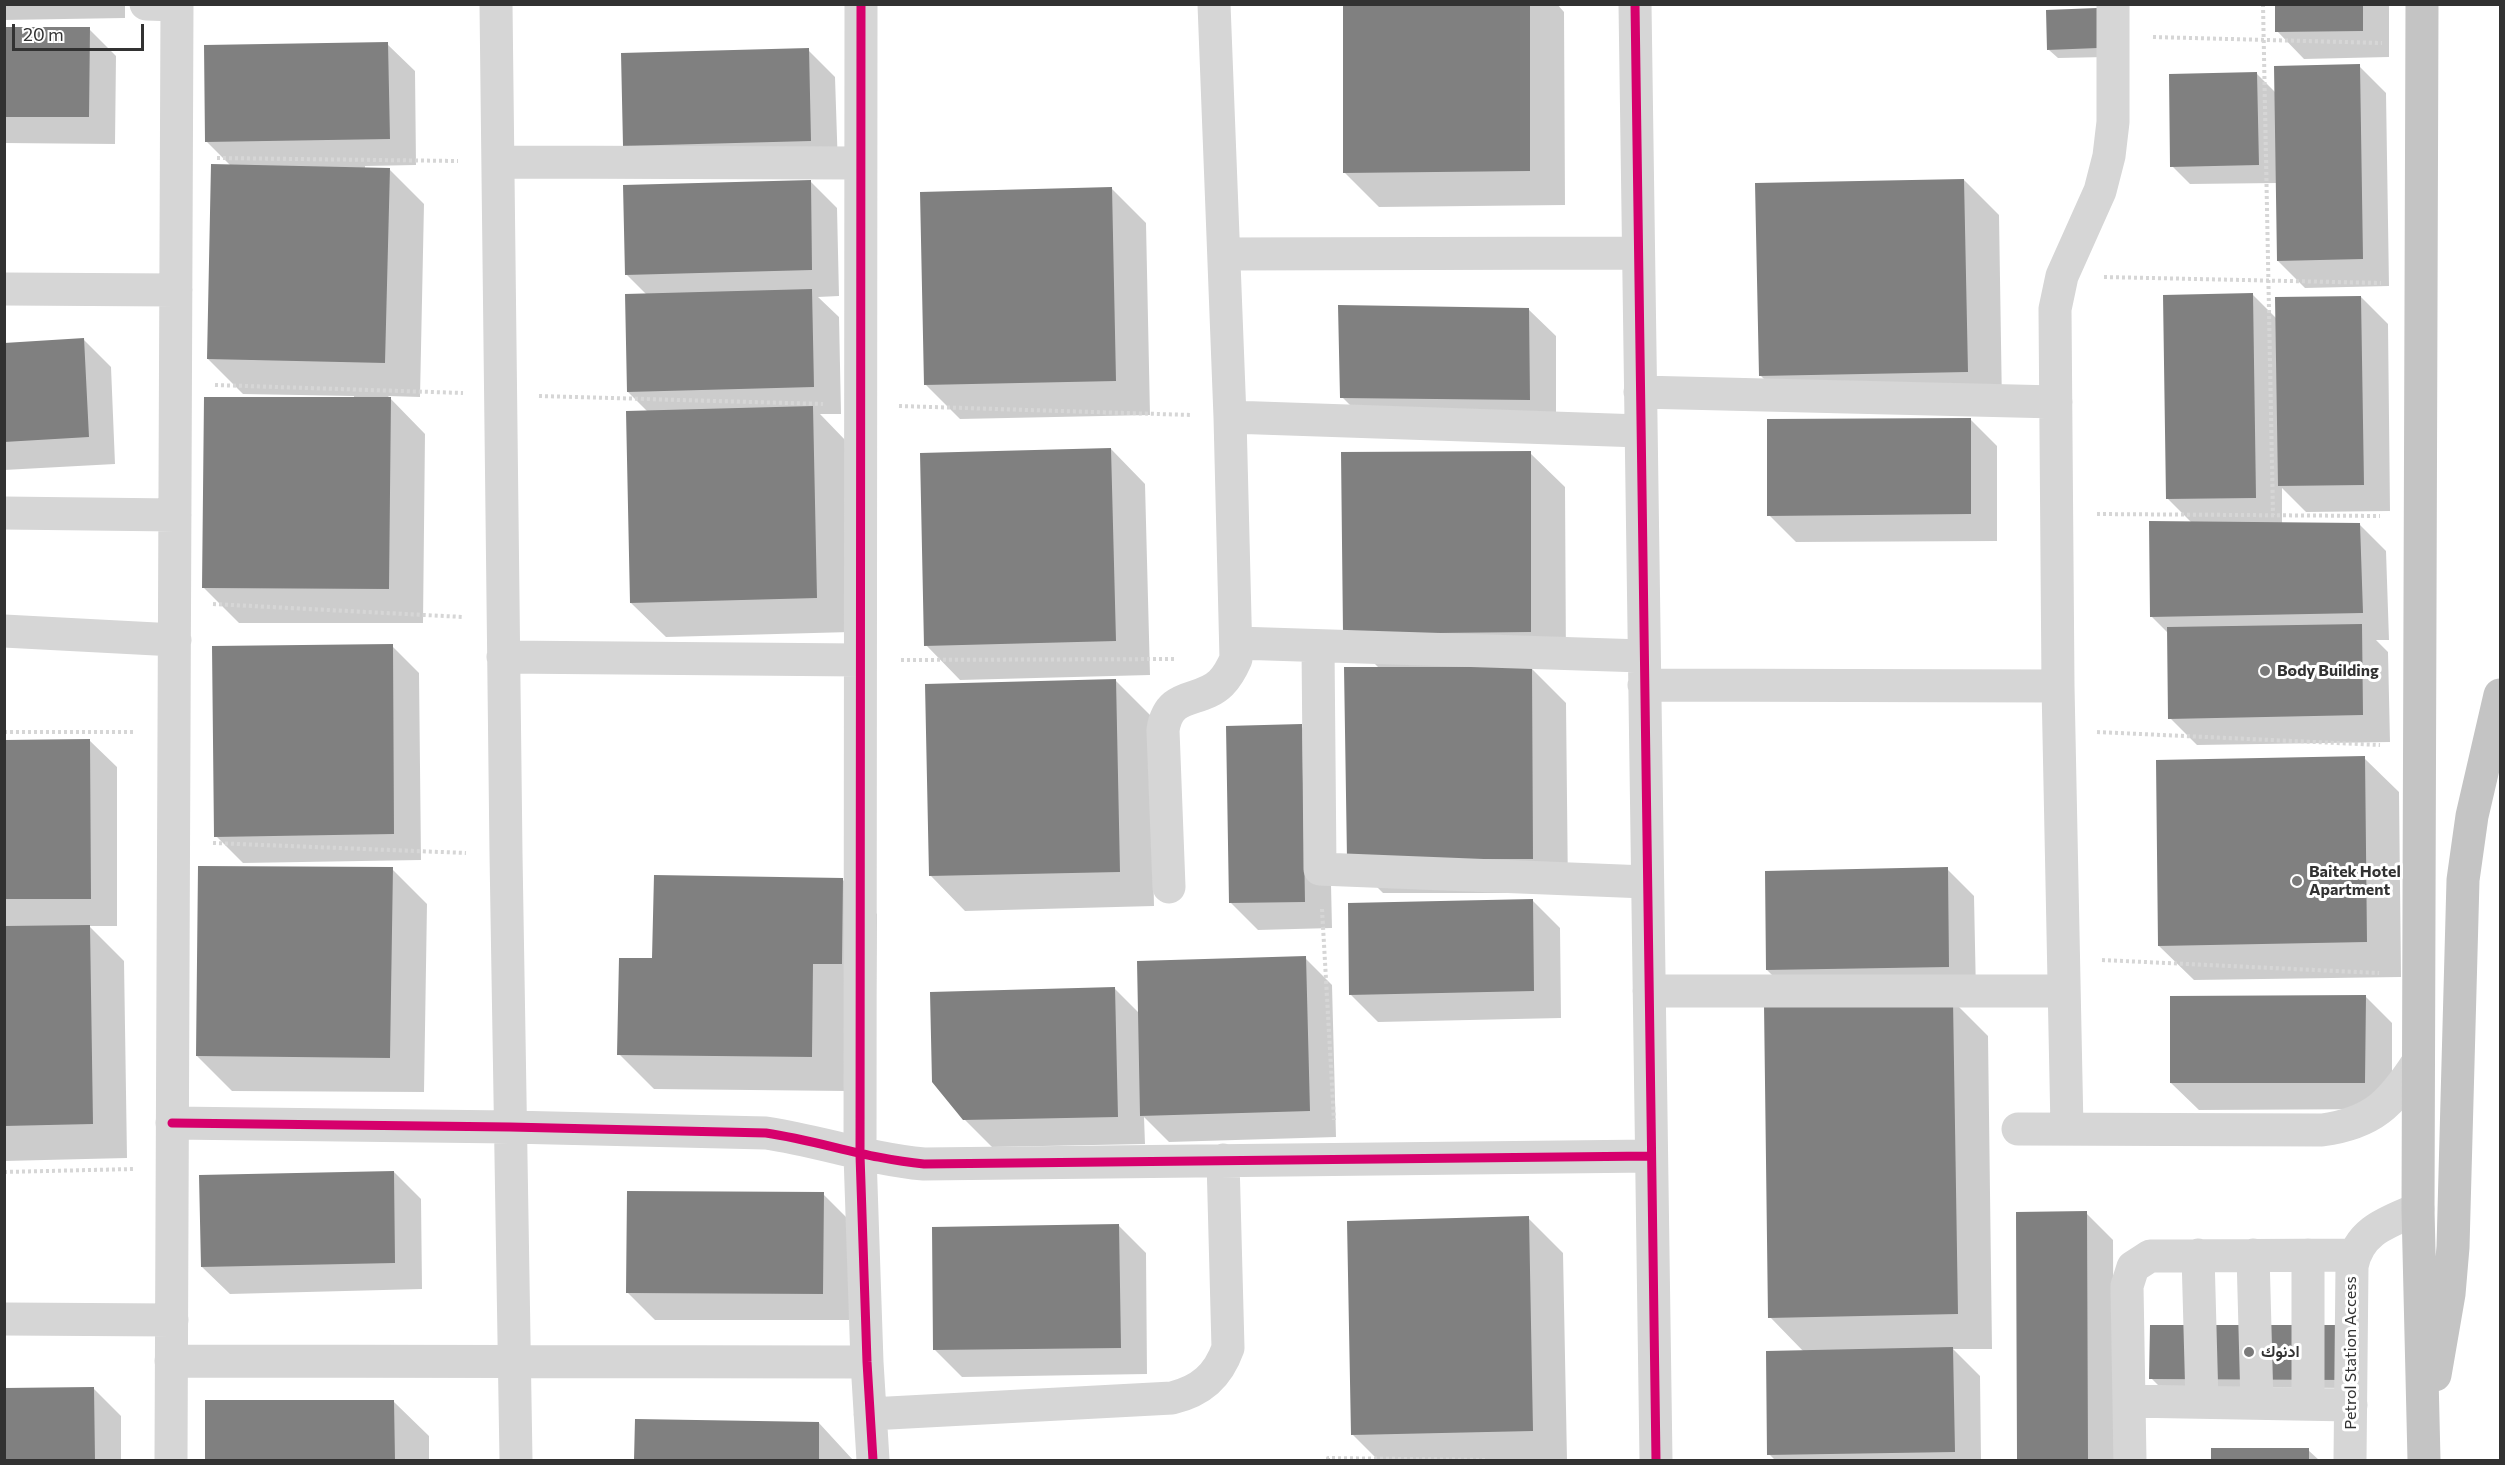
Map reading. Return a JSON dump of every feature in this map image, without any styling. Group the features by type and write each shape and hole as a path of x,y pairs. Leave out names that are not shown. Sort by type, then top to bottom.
{"highway":[{"path":"2422,4 2418,1209 2423,1446"},
{"path":"2423,1446 2442,1341 2453,1247 2463,880 2472,816 2500,695"}],"street":[{"path":"146,4 177,5 171,1461"},
{"path":"496,4 503,657 516,1461"},
{"path":"861,4 860,1155 873,1461"},
{"path":"1169,887 1163,730 1165,719 1170,709 1178,702 1220,684 1230,673 1236,651 1230,417 1214,4"},
{"path":"1635,4 1656,1461"},
{"path":"2067,1129 2058,686 2055,309 2062,276 2100,191 2109,156 2112,122 2113,20"},
{"path":"498,162 860,163"},
{"path":"1224,254 1638,253"},
{"path":"4,289 176,290"},
{"path":"1640,392 2056,402"},
{"path":"1230,417 1641,431"},
{"path":"4,513 175,515"},
{"path":"4,631 175,640"},
{"path":"1236,651 1318,646 1643,671 2058,686"},
{"path":"1318,646 1320,869 1646,882"},
{"path":"503,657 860,660"},
{"path":"1648,991 2064,991"},
{"path":"2018,1129 2322,1130 2346,1126 2369,1117 2388,1103 2418,1062"},
{"path":"172,1124 510,1127 766,1133 799,1138 860,1155 924,1164 1651,1156"},
{"path":"870,1414 1172,1398 1202,1387 1214,1376 1228,1348 1223,1160"},
{"name":"Petrol Station Access","path":"2350,1461 2352,1266 2354,1256 2364,1237 2371,1230 2418,1209"},
{"path":"2198,1255 2202,1402"},
{"path":"2253,1255 2257,1403"},
{"path":"2308,1255 2308,1404"},
{"path":"2130,1461 2128,1276 2133,1267 2150,1256 2354,1256"},
{"path":"4,1320 172,1320"},
{"path":"171,1361 867,1362"},
{"path":"2129,1401 2351,1405"}],"path":[{"path":"2263,4 2272,515"},
{"path":"2113,20 2263,39 2422,44"},
{"path":"177,157 498,162"},
{"path":"2062,276 2421,284"},
{"path":"176,384 1230,417"},
{"path":"2057,513 2420,517"},
{"path":"175,603 503,619"},
{"path":"860,660 1236,651"},
{"path":"2059,730 2420,747"},
{"path":"4,732 174,732"},
{"path":"173,842 506,854"},
{"path":"1320,869 1336,1159"},
{"path":"2063,959 2419,975"},
{"path":"4,1172 172,1169"},
{"path":"1328,1461 1328,1458 1488,1461"}],"building":[{"path":"1343,4 1530,4 1530,171 1343,173"},
{"path":"2275,4 2363,4 2363,31 2275,32"},
{"path":"2097,8 2098,48 2047,50 2046,10"},
{"path":"4,27 90,27 89,117 4,117"},
{"path":"388,42 390,139 205,142 204,45"},
{"path":"809,48 811,141 623,146 621,53"},
{"path":"2360,64 2363,259 2277,261 2274,66"},
{"path":"2257,72 2259,165 2170,167 2169,74"},
{"path":"211,164 390,168 385,363 207,359"},
{"path":"1964,179 1968,372 1759,376 1755,183"},
{"path":"811,180 812,270 625,275 623,185"},
{"path":"1112,187 1116,381 924,385 920,192"},
{"path":"812,289 814,387 627,392 625,294"},
{"path":"2253,293 2256,498 2166,499 2163,295"},
{"path":"2361,296 2364,485 2278,486 2275,297"},
{"path":"1338,305 1529,308 1530,400 1340,398"},
{"path":"84,338 89,437 4,442 4,343"},
{"path":"204,397 391,397 389,589 202,588"},
{"path":"813,406 817,598 630,603 626,411"},
{"path":"1971,418 1971,514 1767,516 1767,419"},
{"path":"1111,448 1116,641 924,646 920,453"},
{"path":"1531,451 1531,632 1343,634 1341,452"},
{"path":"2149,521 2360,523 2363,613 2150,617"},
{"name":"Body Building","path":"2362,624 2363,715 2168,719 2167,627"},
{"path":"393,644 394,834 214,837 212,646"},
{"path":"1344,667 1532,667 1533,859 1347,859"},
{"path":"1116,679 1120,872 929,876 925,684"},
{"path":"1302,724 1305,902 1229,903 1226,726"},
{"path":"90,739 91,899 4,899 4,740"},
{"path":"2365,756 2367,942 2158,946 2156,760"},
{"path":"198,866 393,867 390,1058 196,1056"},
{"path":"1948,867 1949,967 1766,970 1765,871"},
{"path":"654,875 843,878 842,964 813,964 812,1057 617,1055 619,958 652,958"},
{"path":"1533,899 1534,991 1349,995 1348,903"},
{"path":"90,925 93,1124 4,1126 4,926"},
{"path":"1306,956 1310,1111 1140,1116 1137,961"},
{"path":"1115,987 1118,1117 963,1120 932,1082 930,992"},
{"path":"2366,995 2365,1083 2170,1083 2170,996"},
{"path":"1953,1000 1958,1314 1768,1318 1764,1004"},
{"path":"394,1171 395,1263 201,1267 199,1175"},
{"path":"627,1191 824,1192 823,1294 626,1293"},
{"path":"2087,1211 2088,1460 2017,1460 2016,1212"},
{"path":"1529,1216 1533,1431 1351,1435 1347,1221"},
{"path":"1119,1224 1121,1348 933,1350 932,1227"},
{"name":"ادنوك","path":"2150,1325 2348,1325 2348,1380 2149,1379"},
{"path":"1953,1347 1955,1452 1767,1455 1766,1351"},
{"path":"94,1387 95,1460 4,1460 4,1388"},
{"path":"205,1400 394,1400 395,1460 205,1460"},
{"path":"635,1419 819,1422 819,1460 634,1460"},
{"path":"2211,1448 2309,1448 2309,1460 2211,1460"}],"cycle path":[{"path":"861,4 860,1155 867,1362 873,1460"},
{"path":"1635,4 1656,1460"},
{"path":"172,1123 766,1133 904,1162 924,1164 1651,1156"}],"place":[{"name":"Body Building","path":"2265,671"},
{"name":"Baitek Hotel Apartment","path":"2297,881"},
{"name":"ادنوك","path":"2249,1352"}]}
